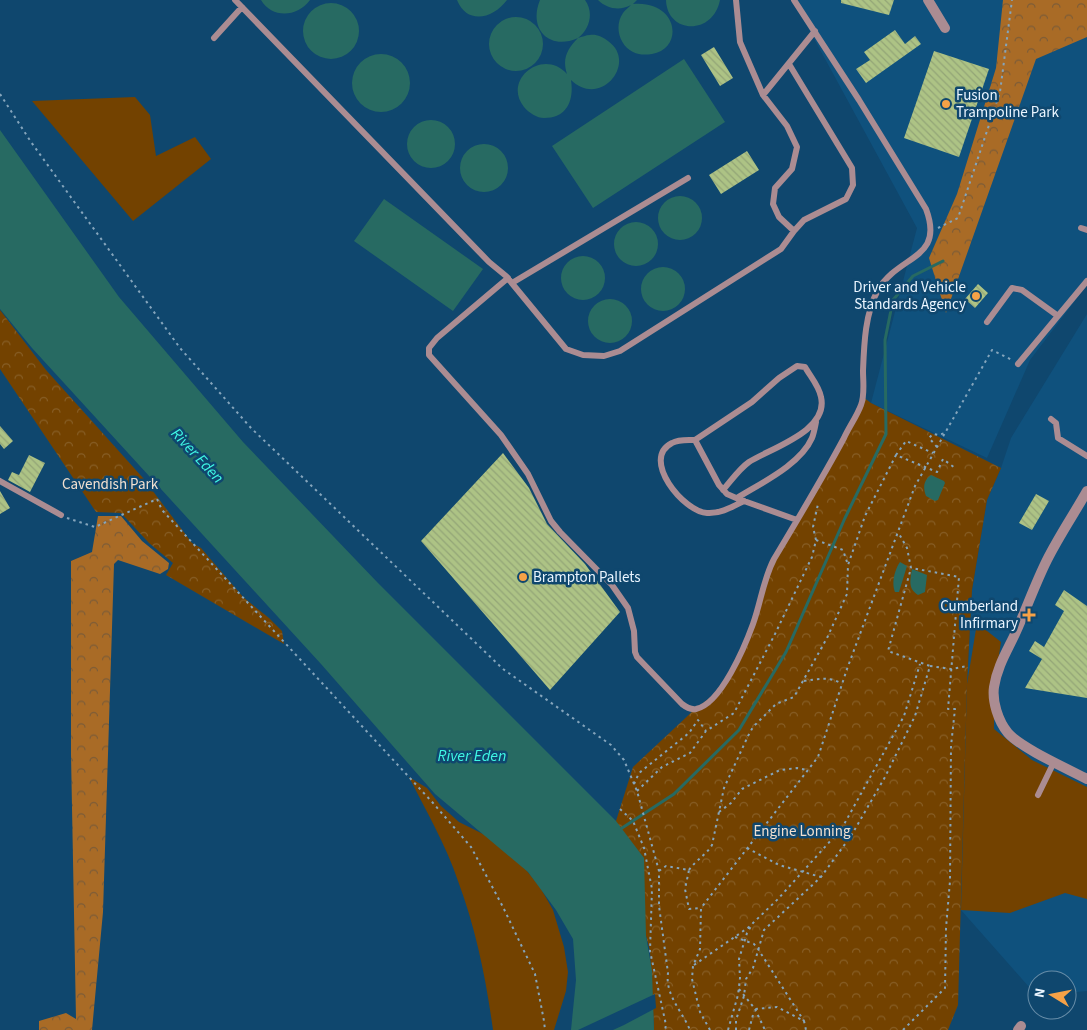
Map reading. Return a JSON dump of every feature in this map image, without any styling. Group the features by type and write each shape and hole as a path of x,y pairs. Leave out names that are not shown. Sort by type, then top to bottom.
{"street":[{"path":"928,0 945,28"},
{"path":"1087,491 1047,560 1022,614 1015,634 1006,649 994,687 994,698 1000,719 1009,735 1087,779"}],"lane":[{"path":"235,0 489,262 510,281 566,349 583,355 604,356 620,351 780,248 804,220 846,199 853,184 852,168 789,64"},
{"path":"736,0 740,42 763,95 787,126 797,147 792,169 775,188 773,204 779,217 794,230"},
{"path":"688,178 510,281 437,338 429,348 429,355 501,436 519,460 551,521 616,591 628,608 631,616 635,652 638,658 682,704 688,708 695,709 705,704 726,681 739,659 754,622 769,569 830,465 861,404 868,322 876,293 891,274 928,245 932,236 931,222 926,209 794,0"},
{"path":"214,38 242,8"},
{"path":"763,95 815,31"},
{"path":"1018,364 1087,280"},
{"path":"987,322 1012,288 1022,290 1058,316"},
{"path":"736,498 794,461 812,438 822,405 819,390 805,367 797,366 752,402 695,440 672,443 664,449 660,464 664,477 676,493 694,509 705,513 722,511 744,501"},
{"path":"723,490 748,463 797,437 812,426 818,416"},
{"path":"1051,419 1056,423 1058,438 1087,456"},
{"path":"695,440 723,490 736,498 797,520"},
{"path":"0,481 61,516"},
{"path":"1038,795 1054,762"}],"path":[{"path":"932,231 958,218 1000,92 1012,0"},
{"path":"0,94 31,142 180,348 251,428 503,670 611,745 624,760 637,791 659,871 659,906 668,973 667,984 675,1004 684,1016 690,1030"},
{"path":"709,1030 700,1012 692,979 693,966 700,949 701,908 818,757 842,684 915,486 992,350 1018,364"},
{"path":"937,447 929,438 933,434 945,433"},
{"path":"701,908 689,909 685,889 689,870 694,863 708,852 712,844 724,788 753,727 776,704 794,698 828,638 847,594 848,565 866,516 896,455 906,441 933,453"},
{"path":"896,455 938,472 943,459 955,468"},
{"path":"637,791 662,766 690,752 706,731 734,713 812,557 816,540 813,527 817,504 821,498"},
{"path":"61,516 95,527 157,499 162,510 433,803 471,847 535,974 545,1030"},
{"path":"898,532 908,553 912,568 888,651 930,666 951,669 968,666"},
{"path":"816,540 843,550 848,565"},
{"path":"903,1030 945,988 946,928 950,881 951,746 955,709 948,709 959,576 912,568"},
{"path":"728,1030 739,989 739,959 747,933 842,828 904,716 920,664"},
{"path":"736,1030 736,1020 744,996 746,980 753,968 764,930 821,877 851,836 885,776 915,716 930,666"},
{"path":"804,681 825,678 842,684"},
{"path":"634,784 639,773 689,733 698,720 706,731"},
{"path":"719,812 731,803 742,790 780,770 797,768 808,770"},
{"path":"620,808 633,821 644,848 652,889 650,951 666,1025 665,1030"},
{"path":"747,848 779,865 821,877"},
{"path":"659,871 666,866 689,870"},
{"path":"693,966 754,924"},
{"path":"735,936 743,941 754,944 758,949 804,1021 806,1030"},
{"path":"739,989 755,1009 765,1030"},
{"path":"755,1009 777,1007 804,1021"},
{"path":"749,1030 755,1009"}],"shaded area":[{"path":"793,0 1087,0 1087,285 1030,360 987,458 871,403 917,228"},
{"name":"Cumberland Infirmary","path":"1087,314 1087,991 1077,992 1077,970 1027,970 1027,985 961,910 967,684 972,590 987,500 1001,468 1011,438"}],"green space":[{"path":"1003,0 1087,0 1087,37 1036,59 946,313 929,258 957,194 996,68"},
{"path":"135,97 150,115 156,156 195,137 211,159 133,221 32,101"},
{"name":"Cavendish Park","path":"0,310 46,370 143,478 192,543 201,548 243,597 282,631 284,644 166,575 173,563 149,543 121,513 96,512 0,369"},
{"name":"Engine Lonning","path":"863,397 871,403 1001,468 987,500 972,590 967,684 958,1005 948,1030 654,1030 650,951 616,821 633,767 695,709 715,694 739,659 764,582"},
{"path":"98,516 121,516 142,541 169,563 168,569 160,574 118,560 114,564 103,912 92,1030 39,1030 39,1021 66,1013 76,1019 71,754 71,561 92,552"},
{"path":"977,623 1001,642 994,687 994,729 1032,760 1087,787 1087,899 1065,893 1010,913 961,910 967,684"},
{"path":"409,777 427,788 441,806 459,822 491,838 519,861 540,887 553,910 564,947 568,972 566,991 554,1030 493,1030 480,954 470,917 448,854"}],"water":[{"path":"261,0 310,0 299,10 278,13 266,6"},
{"path":"457,0 507,0 495,12 488,15 474,16 461,8"},
{"path":"540,0 585,0 590,15 588,25 578,38 558,42 550,39 539,28 537,10"},
{"path":"598,0 637,0 633,4 648,5 660,9 672,25 669,43 663,50 652,54 638,54 628,49 619,35 619,24 620,18 631,5 614,8"},
{"path":"666,0 720,0 716,12 709,20 700,25 691,26 682,24 674,19 668,11"},
{"path":"325,3 337,3 347,7 355,15 359,31 355,47 347,55 337,59 325,59 315,55 307,47 303,37 303,25 307,15 315,7"},
{"path":"511,17 521,17 531,21 539,29 543,44 539,59 531,67 521,71 511,71 501,67 493,59 489,49 489,39 493,29 501,21"},
{"path":"587,35 602,37 616,50 619,60 617,70 612,79 604,86 594,89 582,88 571,80 570,100 564,111 552,117 541,118 533,115 524,107 519,97 518,87 522,78 528,70 537,65 547,64 557,67 567,74 566,54 578,38"},
{"path":"381,54 397,59 405,67 410,83 405,99 397,107 381,112 365,107 357,99 352,83 357,67 365,59"},
{"path":"684,59 725,122 593,208 552,146"},
{"path":"431,120 440,122 448,127 453,135 455,144 453,153 448,161 440,166 431,168 422,166 414,161 409,153 407,144 409,135 414,127 422,122"},
{"name":"River Eden","path":"0,130 119,297 243,442 378,583 616,821 644,858 646,936 652,971 654,1030 571,1030 576,980 573,939 556,910 528,872 435,794 321,664 32,348 0,309"},
{"path":"484,144 493,146 501,151 506,159 508,168 506,177 501,185 493,190 484,192 475,190 467,185 462,177 460,168 462,159 467,151 475,146"},
{"path":"680,196 692,200 698,206 702,218 698,230 692,236 680,240 668,236 662,230 658,218 662,206 668,200"},
{"path":"384,199 483,269 453,311 354,241"},
{"path":"636,222 648,226 654,232 658,244 654,256 648,262 636,266 624,262 618,256 614,244 618,232 624,226"},
{"path":"583,256 595,260 601,266 605,278 601,290 595,296 583,300 571,296 565,290 561,278 565,266 571,260"},
{"path":"663,267 675,271 681,277 685,289 681,301 675,307 663,311 651,307 645,301 641,289 645,277 651,271"},
{"path":"610,299 622,303 628,309 632,321 628,333 622,339 610,343 598,339 592,333 588,321 592,309 598,303"},
{"path":"931,475 945,483 938,500 935,501 926,496 924,490 925,482"},
{"path":"900,562 907,566 899,592 895,592 894,576"},
{"path":"912,569 927,575 925,592 918,595 911,587"}],"pier":[{"path":"655,994 656,1008 624,1025 613,1030 578,1030"}],"building":[{"path":"841,0 894,0 889,15 841,3"},
{"path":"895,30 905,44 915,36 921,44 866,83 856,69 870,60 864,52"},
{"path":"714,47 733,78 720,86 701,55"},
{"name":"Fusion Trampoline Park","path":"934,51 989,69 959,157 904,138"},
{"path":"747,151 759,170 721,194 709,175"},
{"name":"Driver and Vehicle Standards Agency","path":"978,284 988,293 975,308 965,299"},
{"path":"0,426 13,441 4,449 0,444"},
{"name":"Brampton Pallets","path":"503,453 529,488 547,524 585,564 620,612 550,690 421,541"},
{"path":"29,455 45,463 30,492 8,480 12,472 19,475"},
{"path":"0,491 10,508 0,514"},
{"path":"1036,494 1049,501 1032,530 1019,523"},
{"name":"Cumberland Infirmary","path":"1064,590 1087,606 1087,698 1025,688 1042,659 1029,651 1035,641 1044,647 1064,611 1055,605"}],"waterway":[{"path":"622,828 674,794 739,730 786,652 845,518 886,434 885,340 893,300 913,276 943,261"}],"place":[{"name":"Fusion Trampoline Park","path":"946,104"},
{"name":"Driver and Vehicle Standards Agency","path":"976,296"},
{"name":"Brampton Pallets","path":"523,577"},
{"name":"Cumberland Infirmary","path":"1029,615"}]}
